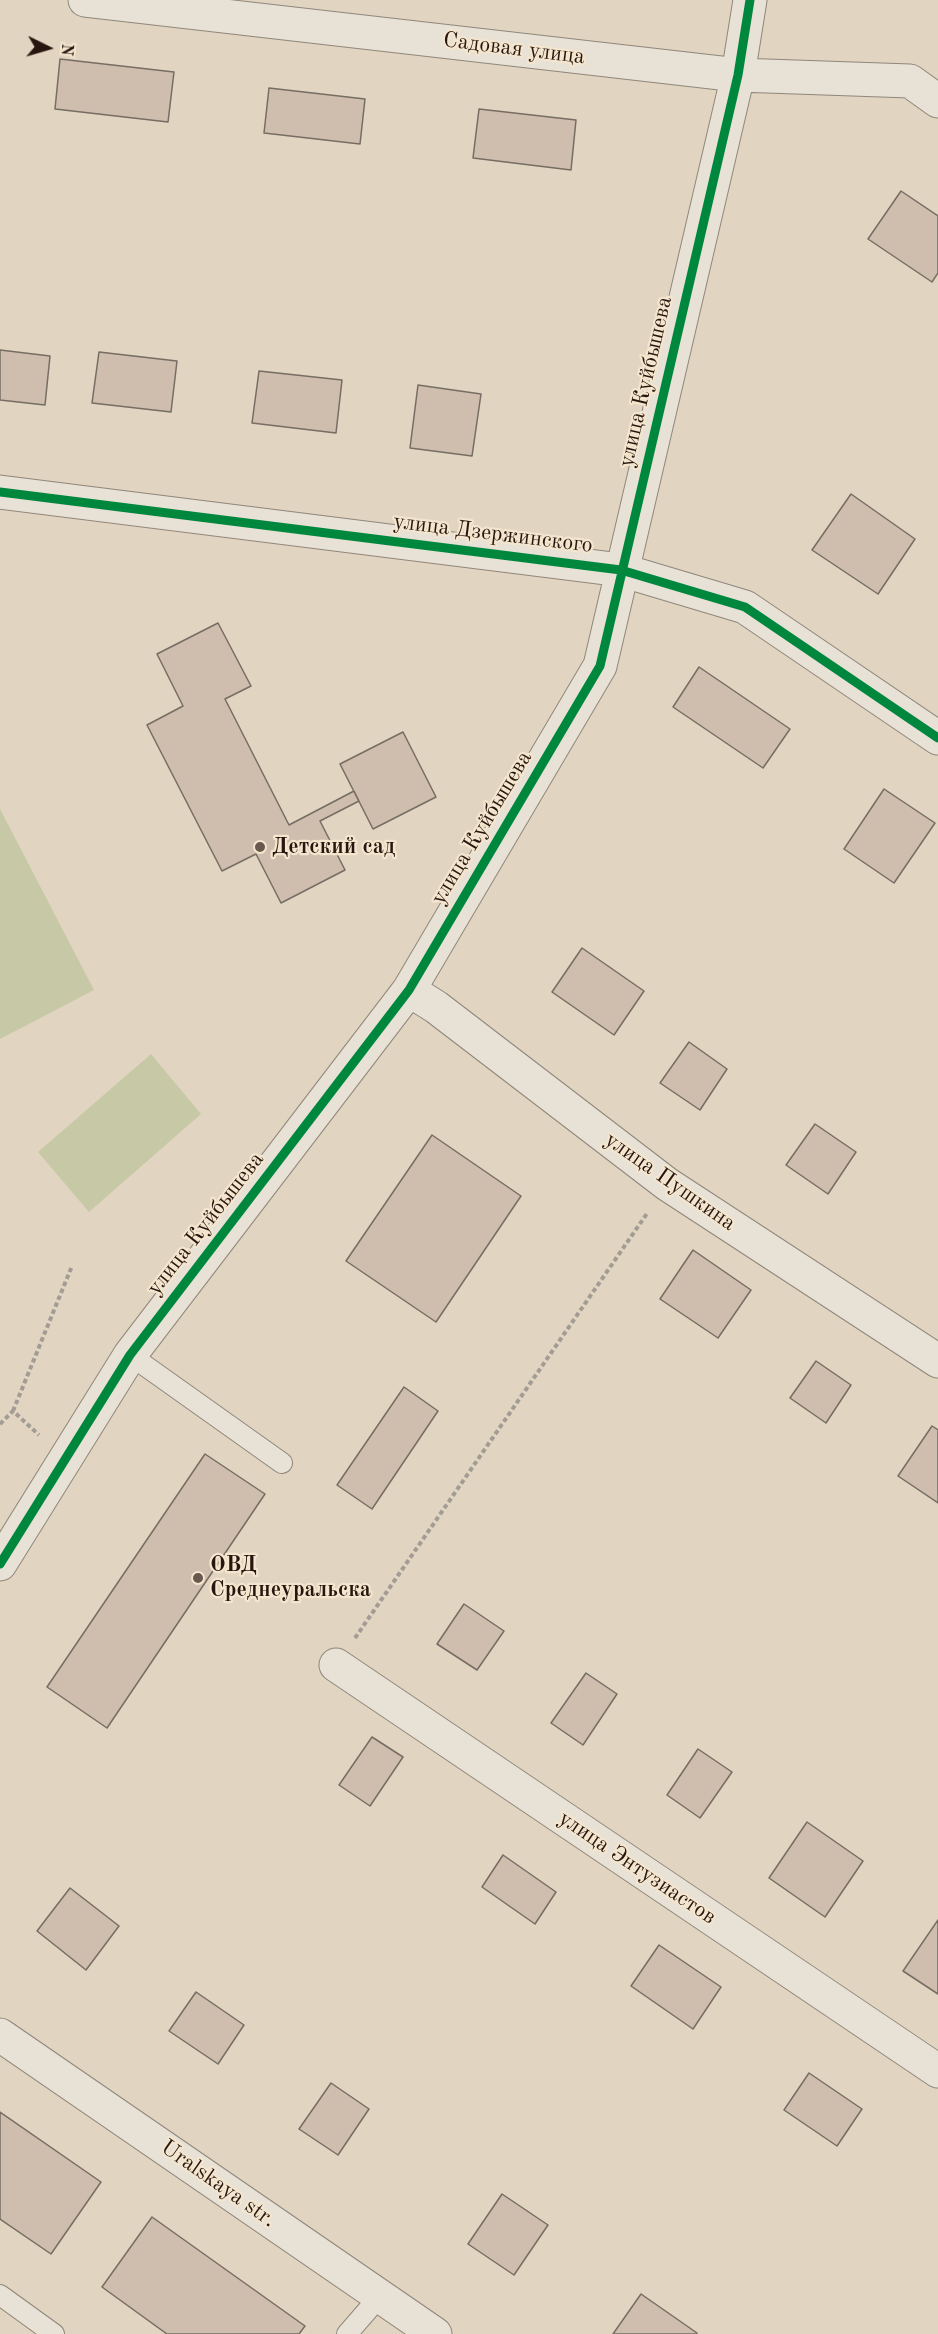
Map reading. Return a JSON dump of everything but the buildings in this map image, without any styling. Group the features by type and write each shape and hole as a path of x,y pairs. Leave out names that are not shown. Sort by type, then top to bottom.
{"street":[{"name":"Садовая улица","path":"85,0 738,75 910,81 938,101"},
{"name":"улица Куйбышева","path":"0,1564 130,1354 409,990 600,666 738,75 750,0"},
{"name":"улица Дзержинского","path":"0,492 621,570 746,607 938,738"},
{"name":"улица Пушкина","path":"409,990 436,1007 667,1184 938,1361"},
{"name":"улица Энтузиастов","path":"336,1665 938,2071"},
{"name":"Uralskaya str.","path":"0,2035 435,2334"}],"lane":[{"path":"130,1354 282,1463"},
{"path":"0,2295 54,2334"},
{"path":"347,2334 380,2296"}],"path":[{"path":"336,1665 667,1184"},
{"path":"0,1424 13,1411 72,1266"},
{"path":"13,1411 34,1432 69,1452"}],"green space":[{"path":"0,809 94,990 0,1039"},
{"path":"151,1054 201,1114 89,1212 38,1152"}],"cycle path":[{"path":"0,1564 130,1355 409,990 600,666 738,75 750,0"},
{"path":"0,492 621,570 745,607 938,738"}],"place":[{"name":"Детский сад","path":"260,847"},
{"name":"ОВД Среднеуральска","path":"198,1578"}]}
